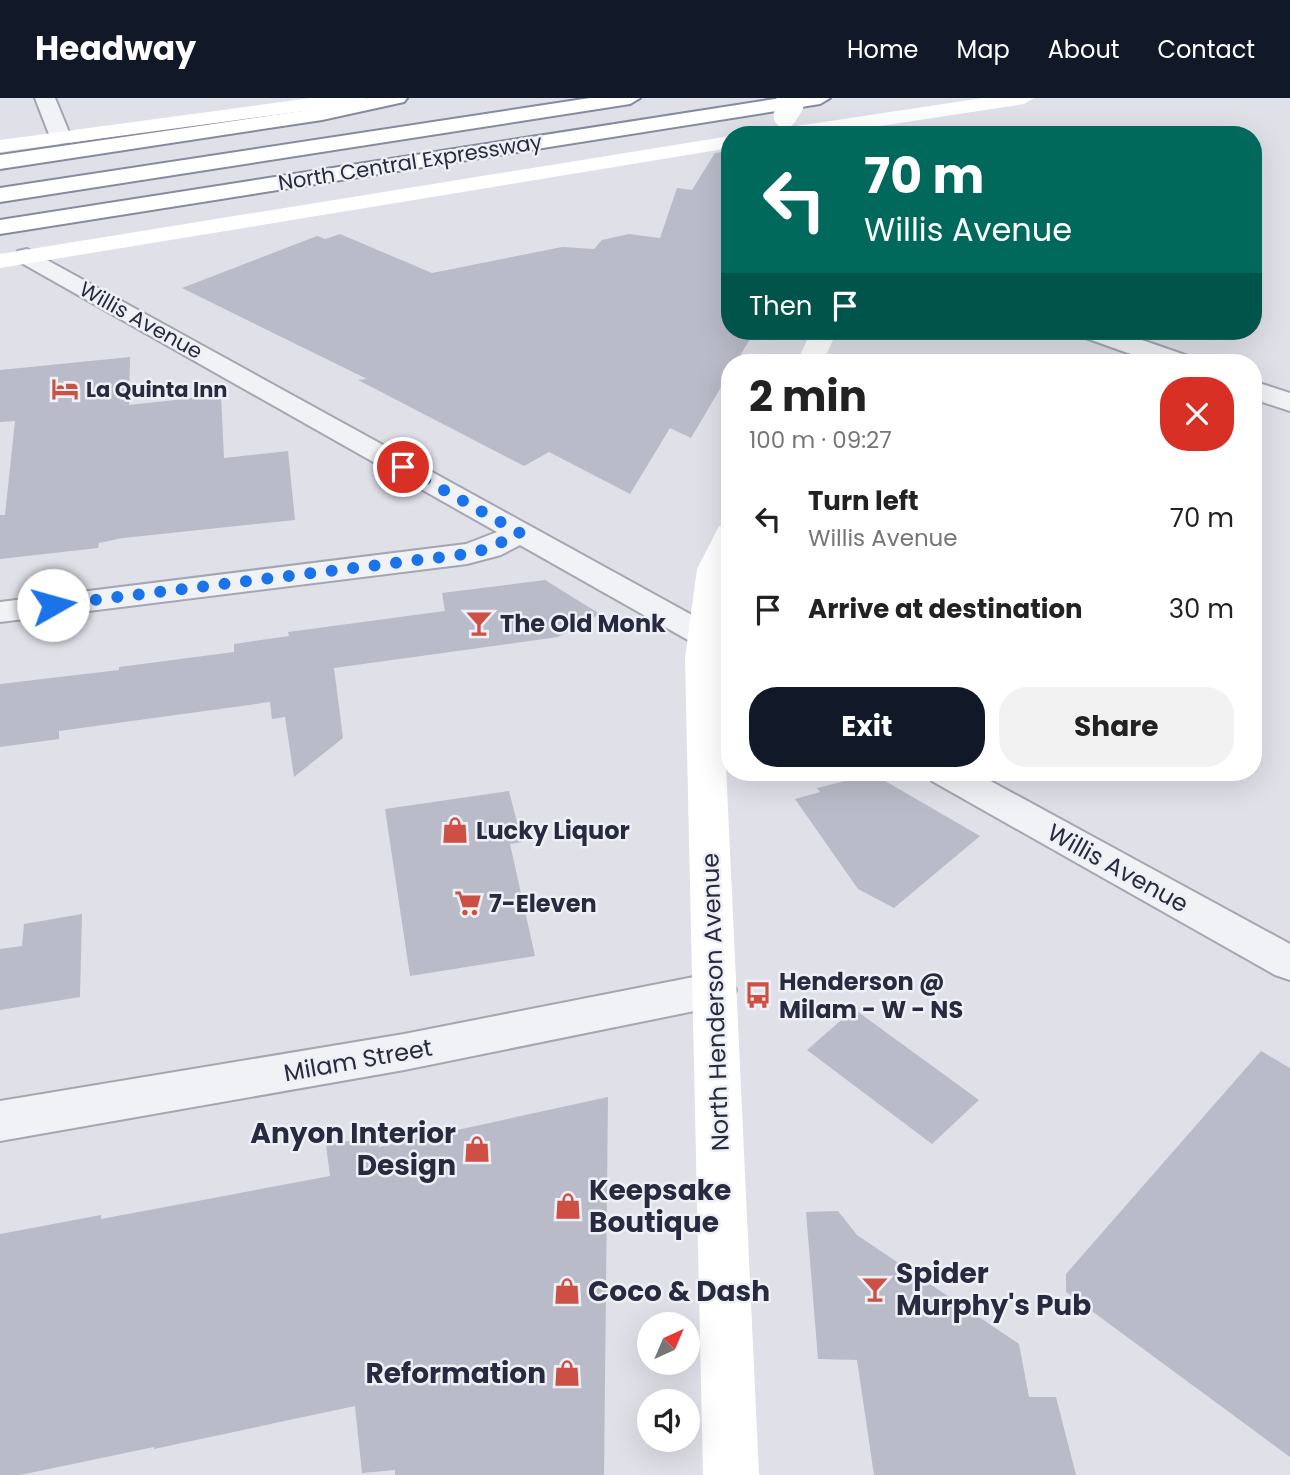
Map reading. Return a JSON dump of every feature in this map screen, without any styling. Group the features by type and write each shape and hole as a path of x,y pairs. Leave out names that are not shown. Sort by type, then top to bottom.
{"main road":[{"path":"0,146 357,98"},
{"path":"0,162 322,114 397,98"},
{"name":"North Central Expressway","path":"0,195 630,98"},
{"name":"North Central Expressway","path":"0,227 820,98"},
{"path":"783,116 869,118 919,105 1024,98"},
{"path":"919,105 921,126"},
{"name":"North Central Expressway","path":"14,259 721,143"},
{"name":"North Henderson Avenue","path":"721,552 713,569 717,643 714,990 731,1475"}],"street":[{"path":"45,98 60,137"},
{"name":"Willis Avenue","path":"14,259 717,643"},
{"path":"1116,340 1156,354"},
{"path":"1262,392 1290,403"},
{"path":"0,612 467,554 490,548 520,533"},
{"name":"Willis Avenue","path":"961,781 1290,964"},
{"name":"Milam Street","path":"0,1121 404,1052 714,990"}],"building":[{"path":"721,152 721,340 749,340 741,354 721,354 721,387 691,438 670,428 630,494 549,452 524,466 358,380 367,379 182,288 317,236 325,239 340,234 432,273 562,247 594,249 602,240 629,234 660,238 677,188 692,190 715,153"},
{"path":"130,357 129,405 221,395 224,458 288,451 295,520 123,538 99,543 98,548 0,559 0,515 5,515 15,421 0,422 0,370"},
{"path":"545,580 600,614 558,637 334,668 343,738 294,777 285,717 272,719 270,702 59,731 59,739 0,747 0,684 119,670 119,667 234,652 234,644 289,636 288,632 445,611 442,593"},
{"path":"845,781 885,781 980,836 894,908 858,889 795,799 820,792 817,788"},
{"path":"509,791 522,842 510,844 535,956 410,976 385,809"},
{"path":"82,914 80,997 0,1010 0,949 22,946 24,924"},
{"path":"854,1009 979,1100 932,1144 807,1050"},
{"path":"1261,1051 1290,1068 1290,1457 1066,1292 1066,1274"},
{"path":"608,1097 604,1475 395,1475 395,1470 362,1473 355,1406 154,1449 20,1475 0,1475 0,1234 101,1215 101,1219 330,1176 326,1145 377,1136 379,1147"},
{"name":"Spider Murphy's Pub","path":"838,1211 857,1235 1019,1344 1029,1397 1056,1397 1076,1475 874,1475 857,1360 818,1359 806,1212"}],"place":[{"name":"La Quinta Inn","path":"65,389"},
{"name":"The Old Monk","path":"479,623"},
{"name":"Lucky Liquor","path":"455,830"},
{"name":"7-Eleven","path":"468,903"},
{"name":"Henderson @ Milam - W - NS","path":"758,995"},
{"name":"Anyon Interior Design","path":"477,1149"},
{"name":"Keepsake Boutique","path":"568,1206"},
{"name":"Spider Murphy's Pub","path":"875,1289"},
{"name":"Coco & Dash","path":"567,1291"},
{"name":"Reformation","path":"567,1373"}],"route":[{"path":"53,605 467,554 490,548 520,533 403,467"}]}
